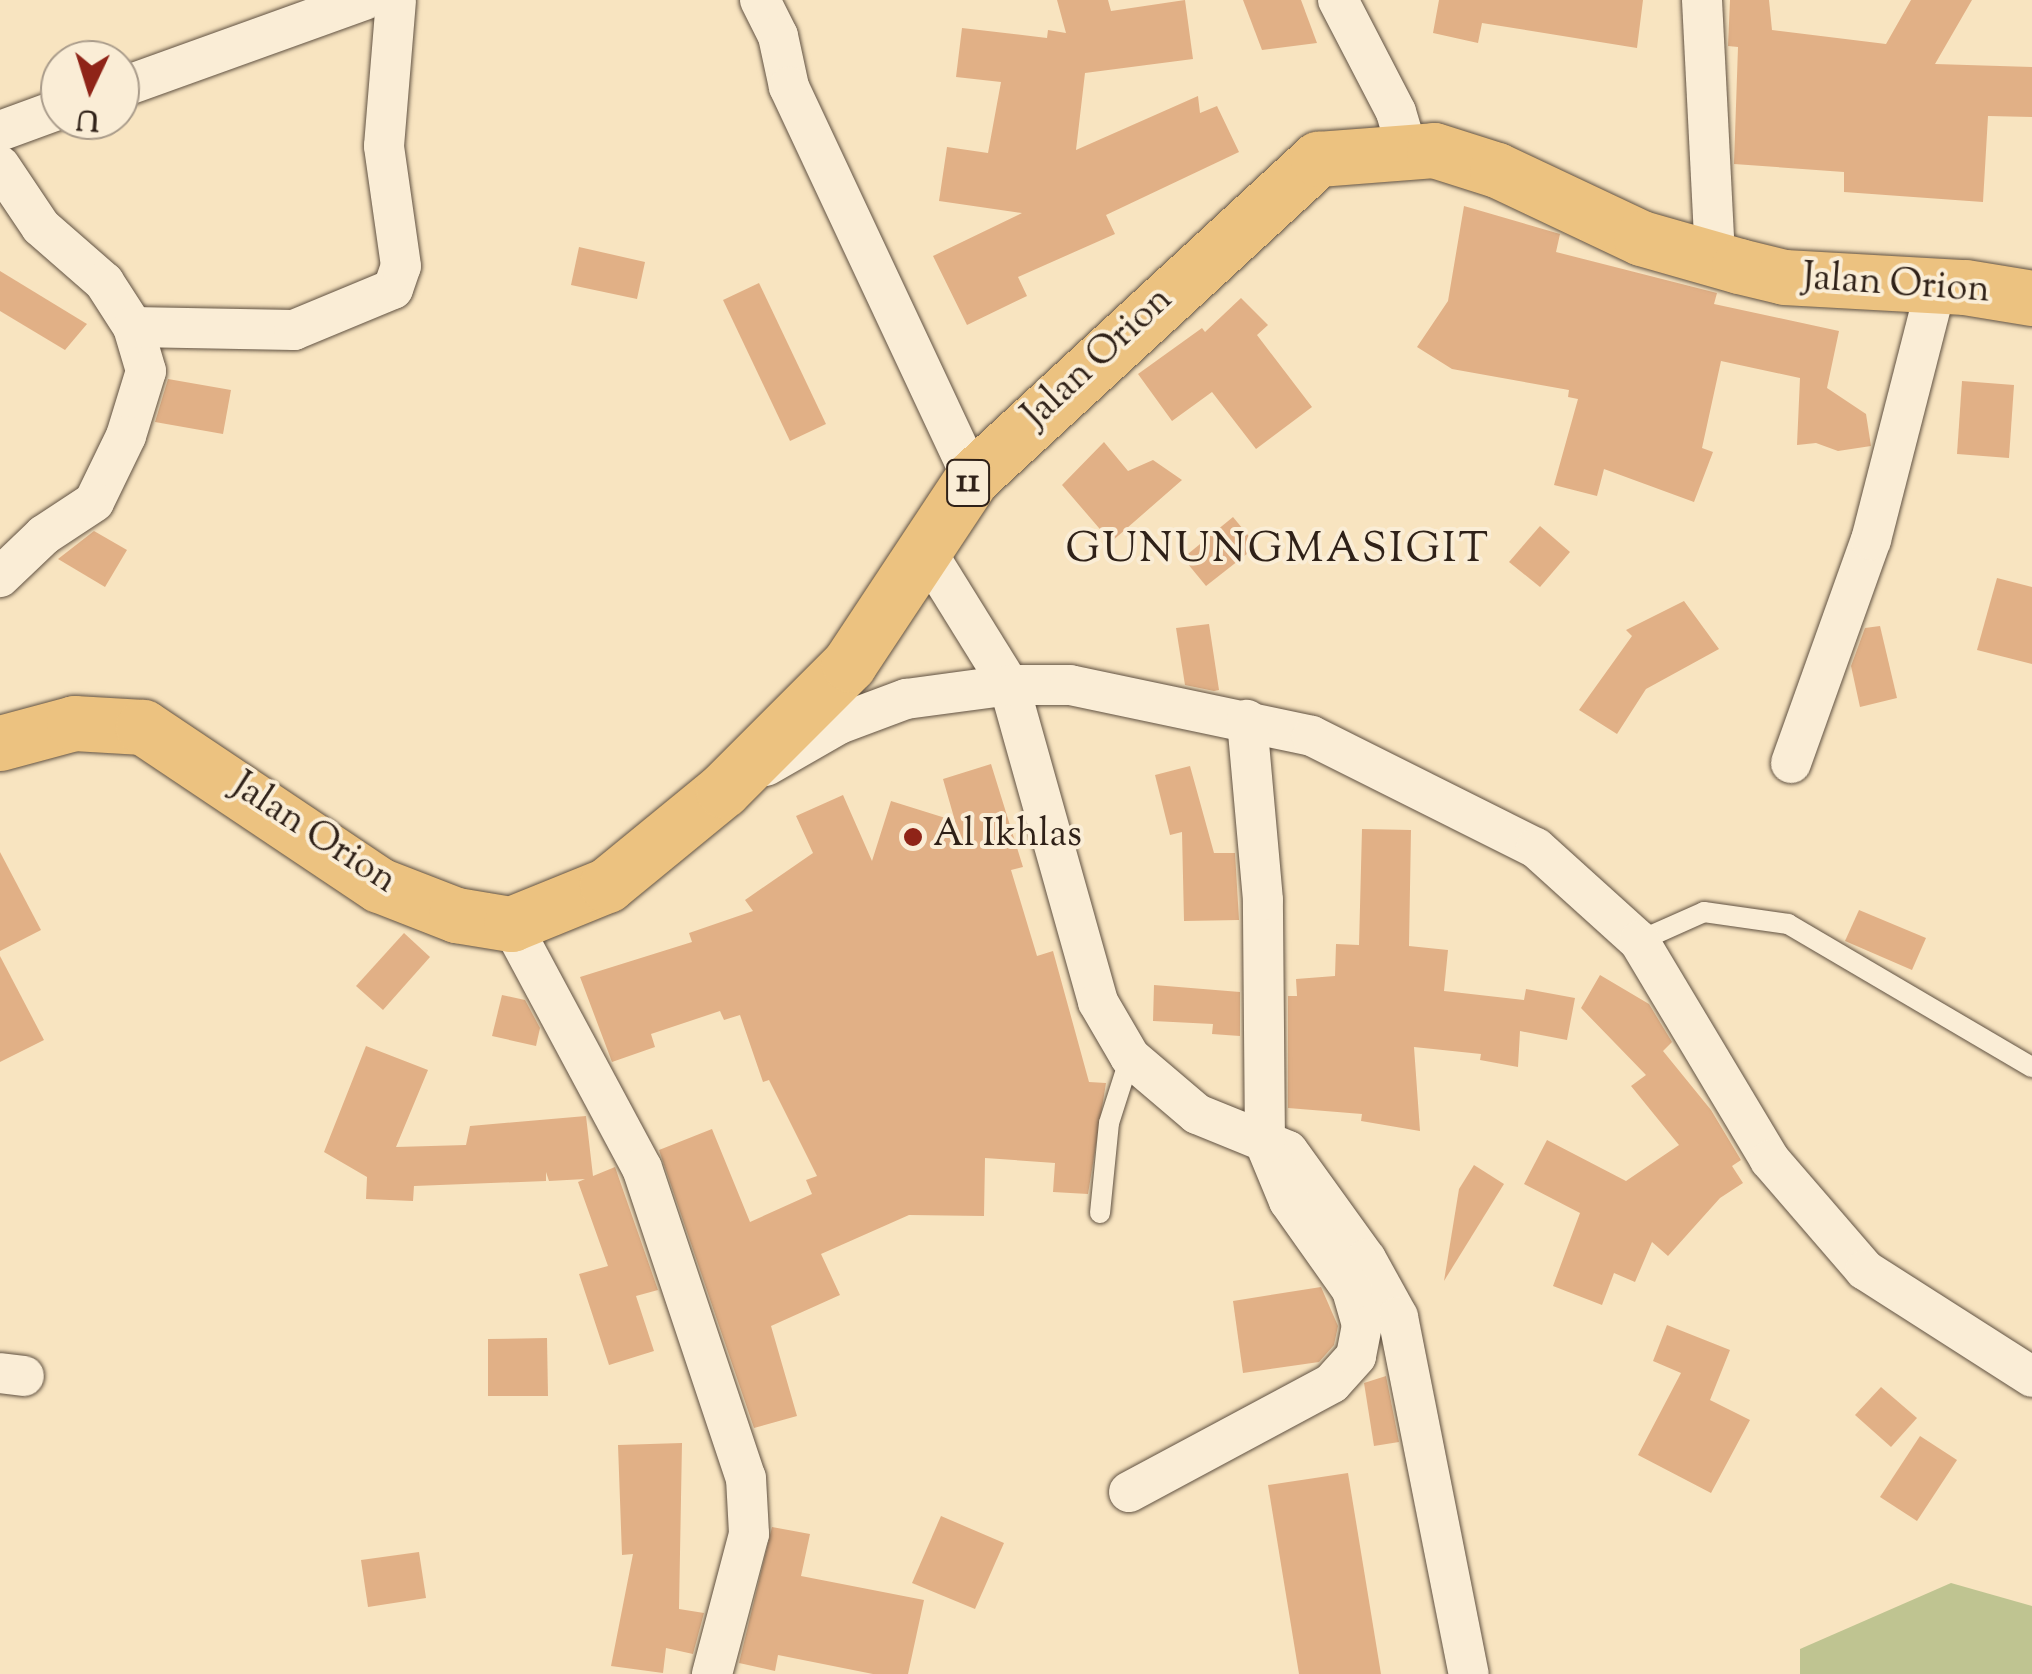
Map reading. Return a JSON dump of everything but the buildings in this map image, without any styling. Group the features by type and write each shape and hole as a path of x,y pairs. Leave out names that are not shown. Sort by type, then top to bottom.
{"highway":[{"name":"Jalan Orion","path":"0,743 74,723 142,728 379,885 456,916 511,924 607,886 723,790 849,664 972,478 1318,158 1409,156 1434,150 1497,170 1641,238 1784,278 1936,287 2032,298"}],"street":[{"path":"140,81 364,0"},
{"path":"132,327 294,330 394,289 401,266 384,146 396,0"},
{"path":"760,0 778,36 789,87 972,478"},
{"path":"1338,0 1396,112 1409,156"},
{"path":"1702,0 1714,260"},
{"path":"0,131 40,116"},
{"path":"0,166 41,227 104,282 132,327 146,371 126,436 94,502 44,535 0,576"},
{"path":"1791,763 1872,540 1936,287"},
{"path":"924,548 1008,685 1098,1002 1130,1057 1197,1114 1288,1151 1366,1259 1398,1317 1413,1364 1469,1674"},
{"path":"723,790 838,724 906,699 1008,685 1070,685 1312,736 1536,848 1639,940 1770,1160 1865,1270 2032,1377"},
{"path":"1129,1492 1332,1383 1356,1356 1362,1324 1352,1290 1289,1201 1266,1143 1263,900 1246,720"},
{"path":"511,924 642,1168 678,1260 704,1364 746,1478 749,1534 712,1674"}],"lane":[{"path":"1639,940 1704,912 1788,924 2032,1067"},
{"path":"1100,1214 1109,1122 1130,1057"}],"green space":[{"path":"1951,1583 2032,1606 2032,1674 1800,1674 1800,1649"}],"place":[{"name":"Al Ikhlas","path":"913,837"}],"district":[{"name":"GUNUNGMASIGIT","path":"1278,551"}]}
